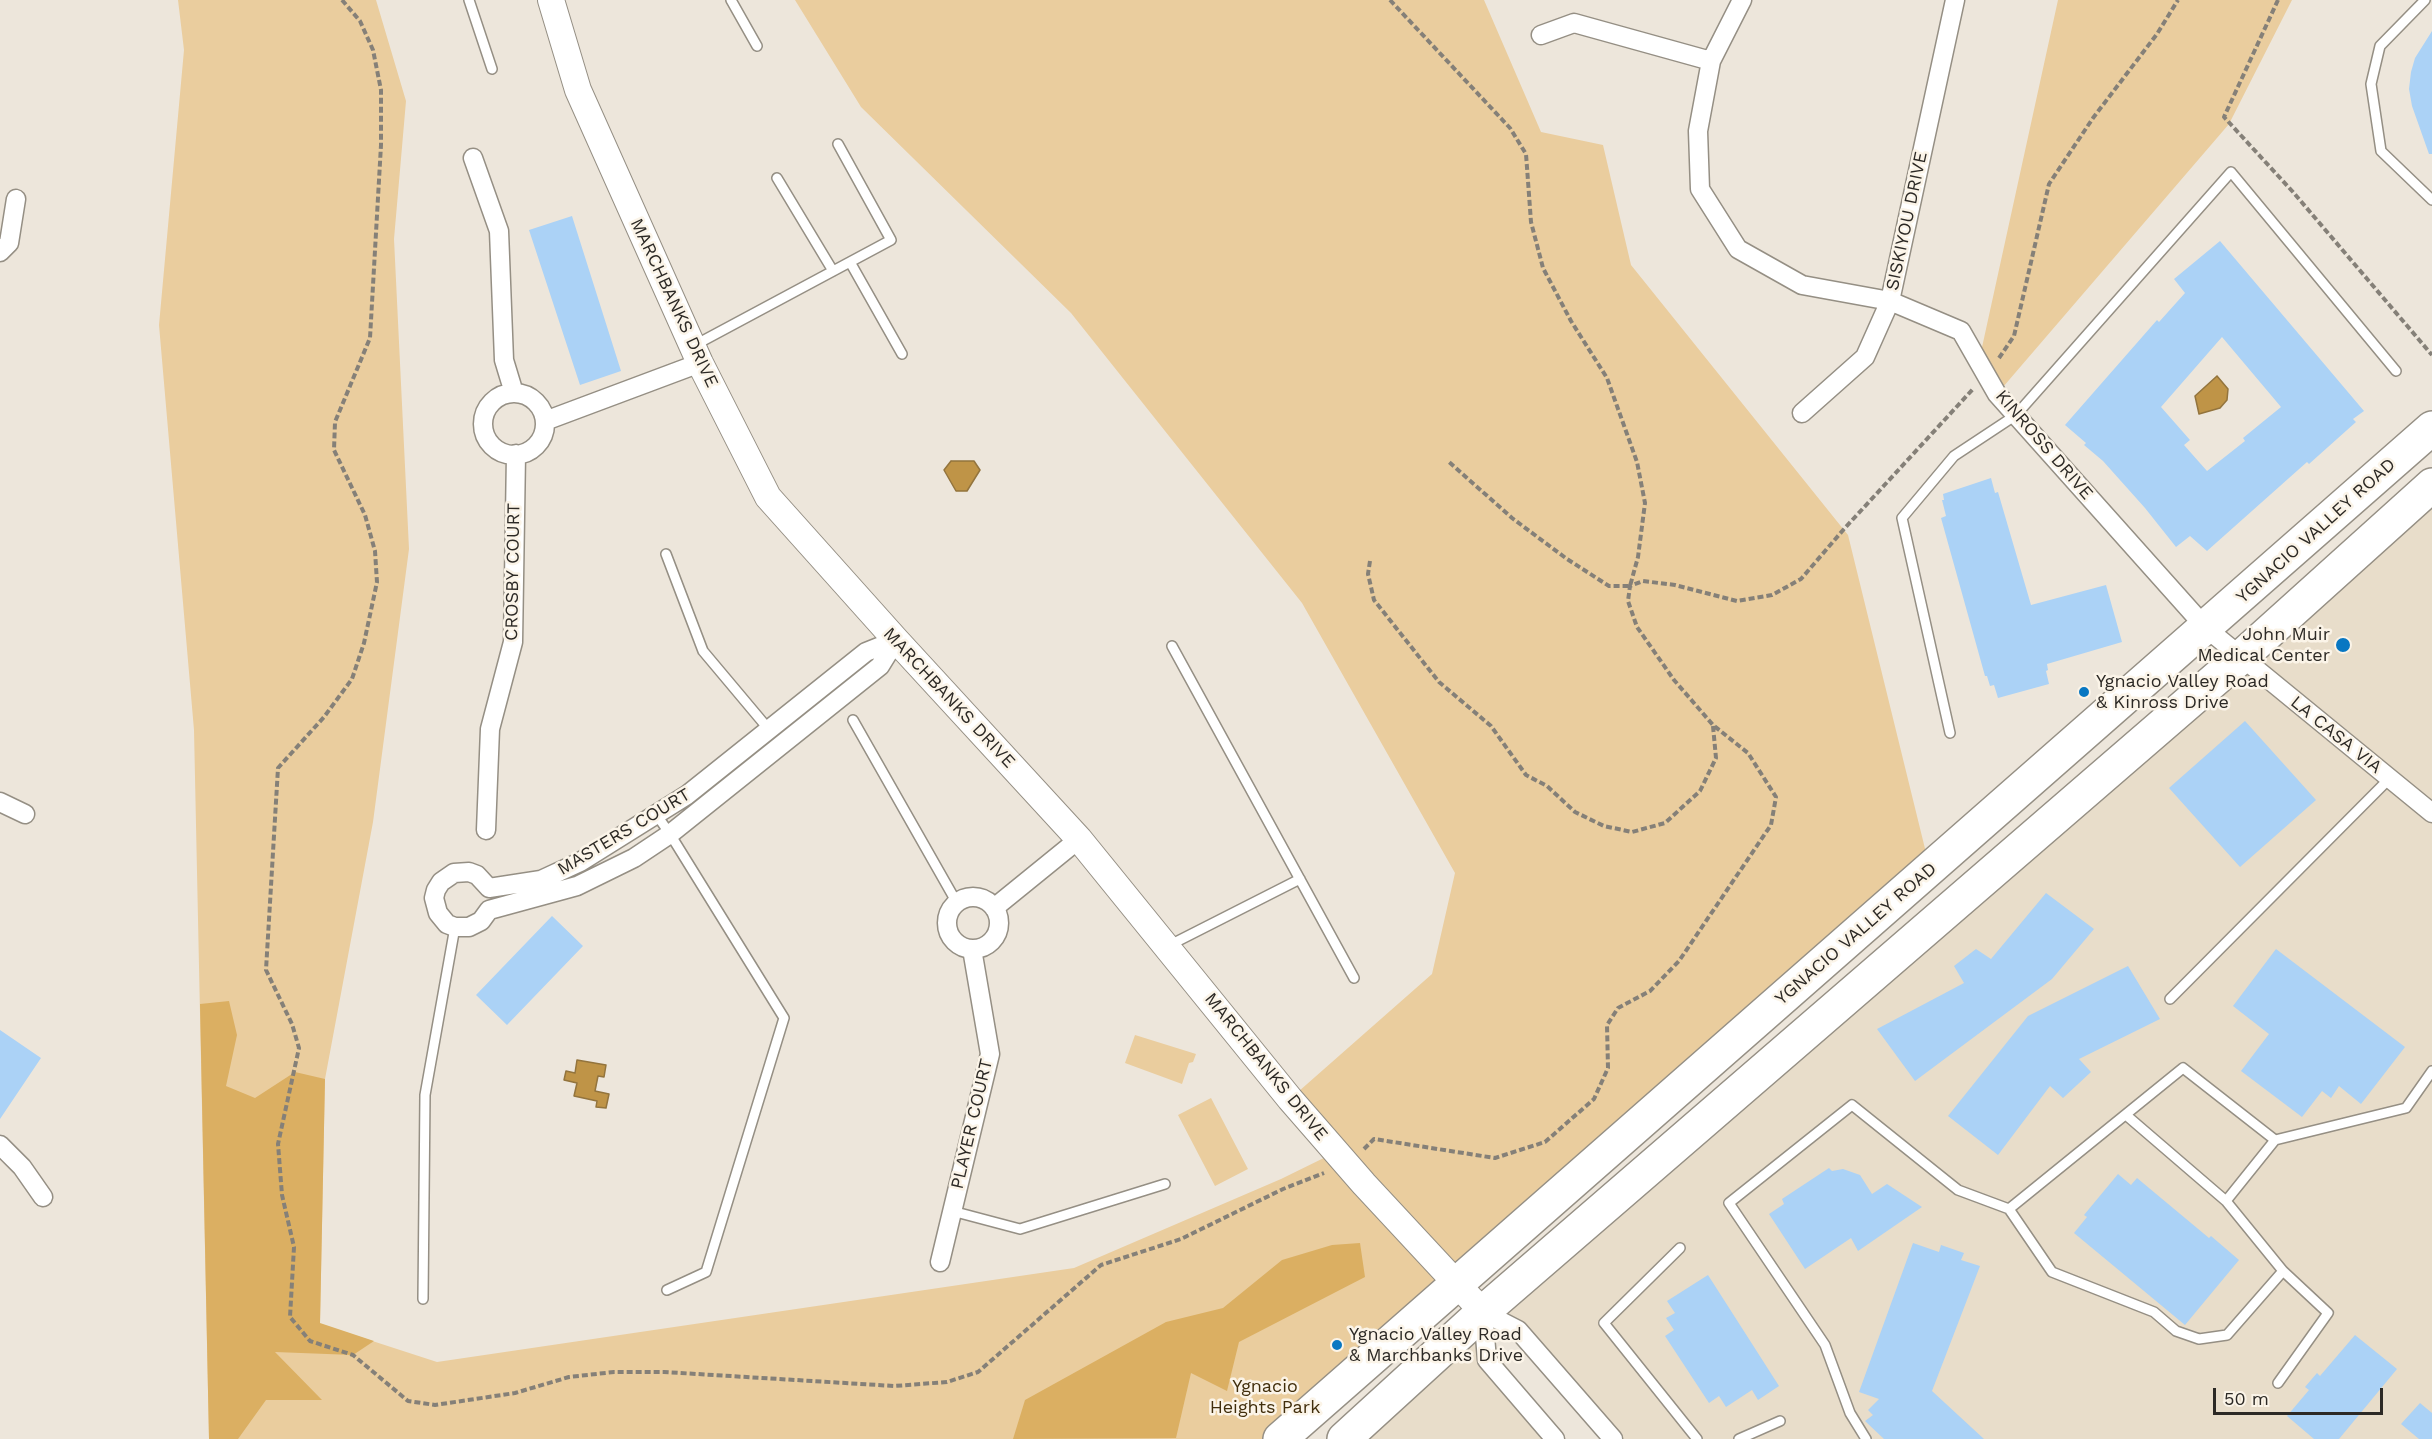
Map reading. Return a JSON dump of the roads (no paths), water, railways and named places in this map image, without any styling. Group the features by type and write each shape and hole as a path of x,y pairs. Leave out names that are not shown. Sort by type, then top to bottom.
{"highway":[{"name":"YGNACIO VALLEY ROAD","path":"1280,1439 2432,428"},
{"path":"1344,1439 1483,1312 2240,658 2432,485"}],"street":[{"name":"MARCHBANKS DRIVE","path":"551,0 578,90 696,355 768,497 1079,839 1290,1099 1346,1164 1483,1312"},
{"name":"KINROSS DRIVE","path":"1742,0 1711,61 1698,131 1700,189 1738,249 1802,285 1890,301 1961,331 1997,394 2206,628 2240,658"},
{"name":"SISKIYOU DRIVE","path":"1802,413 1864,357 1890,301 1955,0"},
{"path":"1541,35 1574,23 1711,61"},
{"path":"473,158 499,231 504,360 514,393"},
{"path":"0,252 9,243 16,200"},
{"path":"545,421 696,355"},
{"path":"514,393 522,394 537,403 543,411 545,421 545,429 538,444 524,453 516,454 497,450 485,435 483,426 488,407 494,400 514,393"},
{"name":"CROSBY COURT","path":"486,830 490,729 513,642 516,454"},
{"name":"MASTERS COURT","path":"896,640 880,666 670,834 634,858 576,886 489,910 476,925 455,927 442,919 435,906 436,890 448,875 462,871 469,872 484,881 489,888 541,880 580,862 687,795 866,651 896,640"},
{"name":"LA CASA VIA","path":"2240,658 2432,813"},
{"path":"0,802 25,814"},
{"path":"994,908 1079,839"},
{"path":"980,898 994,908 998,923 993,939 980,948 972,949 957,944 948,931 948,915 957,903 964,899 980,898"},
{"name":"PLAYER COURT","path":"940,1262 990,1054 972,949"},
{"path":"0,1145 22,1167 43,1197"},
{"path":"1483,1312 1487,1360 1555,1439"},
{"path":"1483,1312 1518,1330 1613,1439"}],"lane":[{"path":"469,0 492,69"},
{"path":"731,0 757,46"},
{"path":"2425,0 2380,46 2371,84 2381,151 2432,200"},
{"path":"696,355 833,271 891,240 838,144"},
{"path":"1950,733 1902,518 1954,456 2016,415 2231,172 2396,371"},
{"path":"777,178 833,271"},
{"path":"850,262 902,354"},
{"path":"666,555 704,651 769,728 778,748"},
{"path":"1172,646 1354,978"},
{"path":"853,720 957,903"},
{"path":"2170,999 2389,779"},
{"path":"656,814 784,1018 705,1272 667,1290"},
{"path":"1168,946 1300,879"},
{"path":"423,1299 425,1095 455,927"},
{"path":"2009,1209 2183,1068 2275,1140"},
{"path":"2226,1201 2275,1140 2406,1108 2432,1071"},
{"path":"1866,1439 1850,1413 1826,1345 1729,1203 1852,1105 1958,1190 2009,1209 2052,1272 2154,1312 2176,1331 2199,1339 2227,1335 2283,1270"},
{"path":"2126,1115 2226,1201 2283,1270 2328,1313 2278,1383"},
{"path":"952,1211 1020,1229 1165,1184"},
{"path":"1680,1248 1604,1323 1697,1439"},
{"path":"1738,1439 1780,1421"}],"place":[{"name":"John Muir Medical Center","path":"2343,645"},
{"name":"Ygnacio Valley Road & Kinross Drive","path":"2084,692"},
{"name":"Ygnacio Valley Road & Marchbanks Drive","path":"1337,1345"}],"park label":[{"name":"Ygnacio Heights Park","path":"1265,1397"}]}
